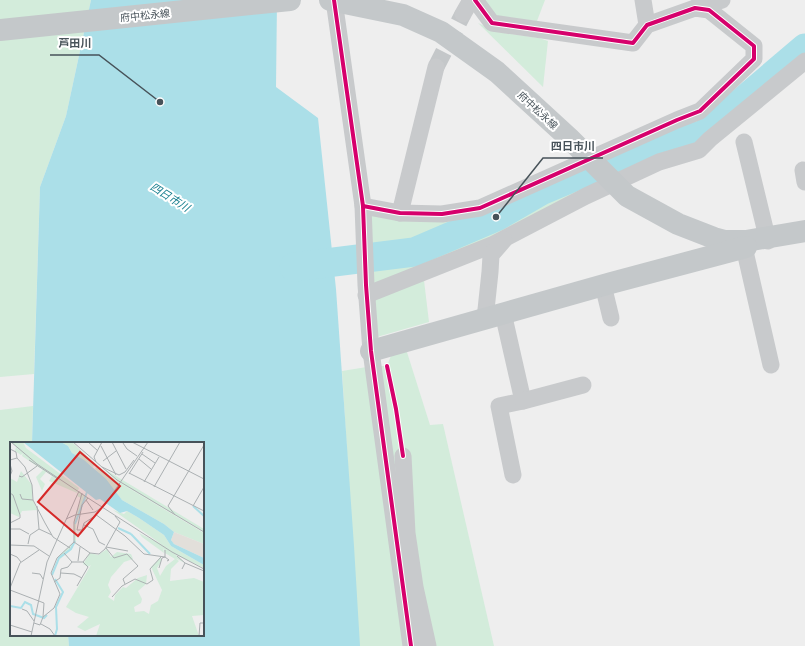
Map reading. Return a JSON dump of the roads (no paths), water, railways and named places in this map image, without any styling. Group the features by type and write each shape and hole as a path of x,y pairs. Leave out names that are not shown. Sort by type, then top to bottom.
{"main road":[{"name":"府中松永線","path":"0,30 290,0"},
{"name":"府中松永線","path":"333,0 403,15 441,32 497,72 569,138 627,196 678,224 726,241 767,239 805,231"},
{"name":"府中松永線","path":"371,351 603,285 744,247 767,239"}],"street":[{"path":"333,0 363,206 366,290 371,351 409,587 428,646"},
{"path":"475,0 492,22 604,40 633,43 647,25 722,0"},
{"path":"643,0 647,25"},
{"path":"363,206 400,213 442,214 480,208 700,111 754,59 754,46 709,10 695,8"},
{"path":"366,290 492,245 612,181 659,162 699,150 710,139 805,61"},
{"path":"400,213 436,67"},
{"path":"744,142 767,239"},
{"path":"505,238 491,256 490,272 494,316 523,401"},
{"path":"744,247 771,365"},
{"path":"603,285 611,318"},
{"path":"513,475 499,406 582,386"},
{"path":"403,456 411,646"}],"water":[{"path":"91,0 277,0 276,87 318,118 336,289 360,646 69,646 68,636 204,636 204,442 32,442 40,187 66,116"}],"waterway":[{"name":"四日市川","path":"294,267 414,252 496,217 541,191 626,155 673,139 703,135 805,48"}],"tunnel":[{"path":"436,67 463,14"}],"place":[{"name":"芦田川","path":"160,102"},
{"name":"四日市川","path":"496,217"}]}
